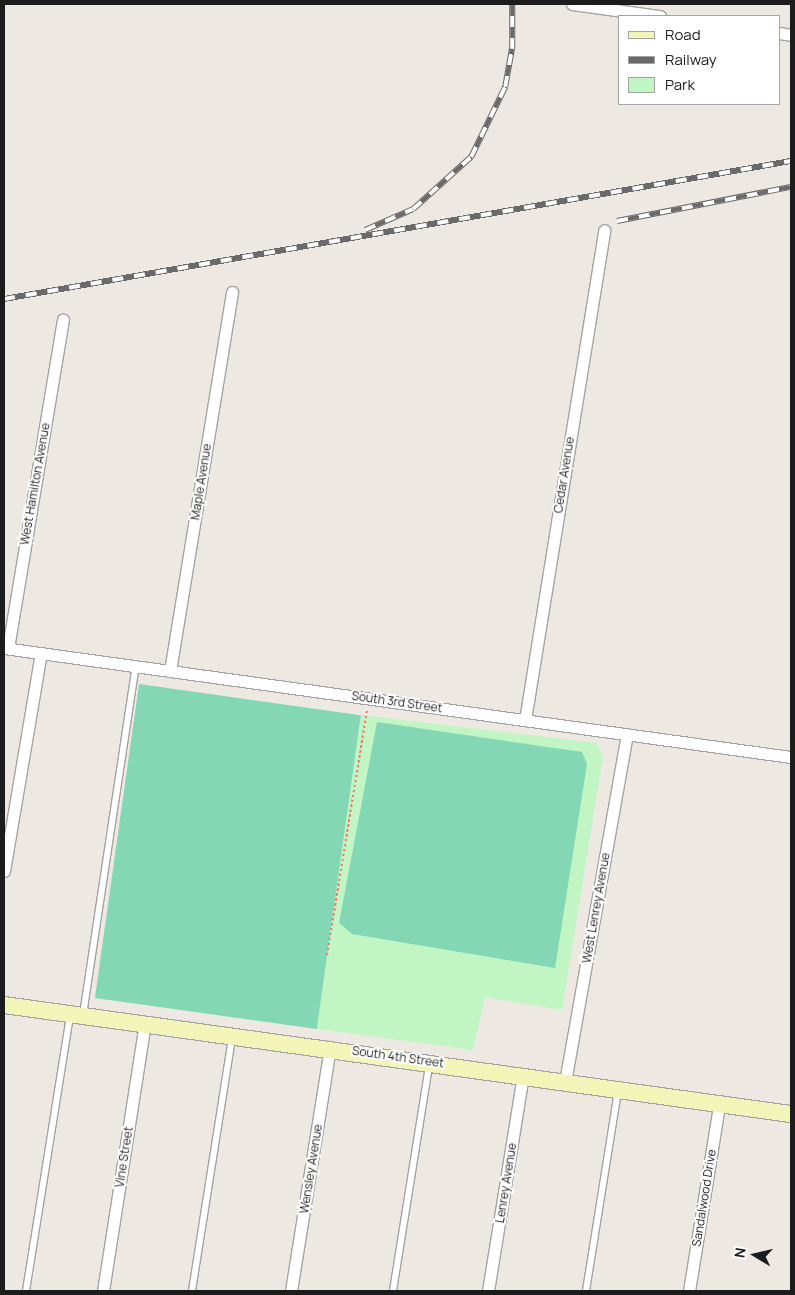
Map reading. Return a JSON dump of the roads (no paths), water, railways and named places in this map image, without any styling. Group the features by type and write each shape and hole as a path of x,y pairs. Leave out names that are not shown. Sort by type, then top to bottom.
{"main road":[{"name":"South 4th Street","path":"4,1005 330,1047 719,1106 791,1114"}],"street":[{"path":"572,4 653,15"},
{"name":"Cedar Avenue","path":"525,720 604,230"},
{"name":"Maple Avenue","path":"170,671 232,292"},
{"name":"West Hamilton Avenue","path":"6,648 63,320"},
{"name":"South 3rd Street","path":"6,648 791,757"},
{"path":"4,870 41,653"},
{"name":"West Lenrey Avenue","path":"565,1082 626,734"},
{"name":"Vine Street","path":"103,1291 145,1024"},
{"name":"Wensley Avenue","path":"291,1291 330,1047"},
{"name":"Lenrey Avenue","path":"488,1291 523,1076"},
{"name":"Sandalwood Drive","path":"689,1291 719,1106"}],"lane":[{"path":"26,1291 77,1014 136,666"},
{"path":"192,1291 232,1035"},
{"path":"393,1291 430,1062"},
{"path":"586,1291 618,1090"}],"railway":[{"path":"365,230 413,209 471,157 505,87 512,49 512,4"},
{"path":"4,299 791,161"},
{"path":"617,221 791,187"}]}
